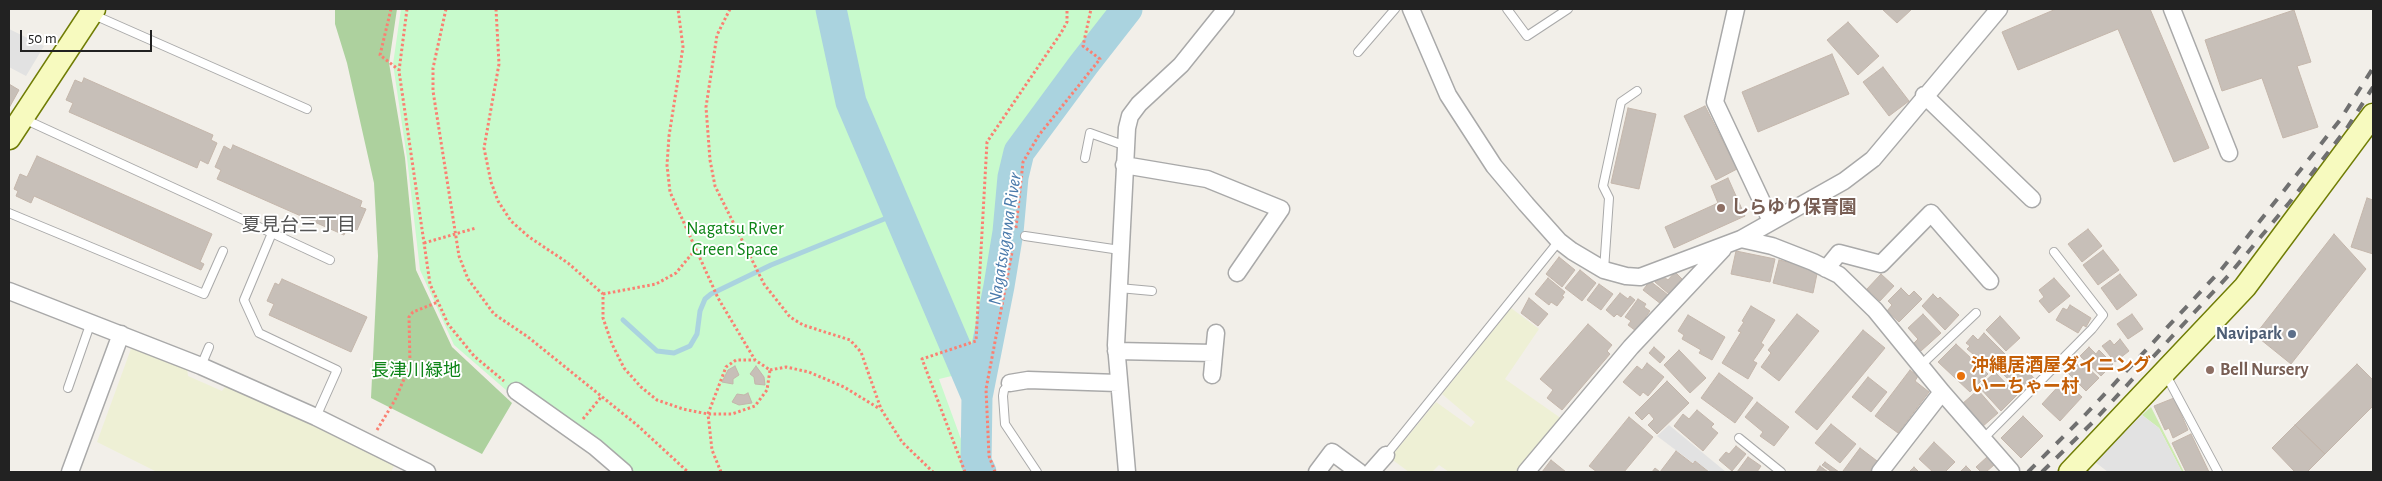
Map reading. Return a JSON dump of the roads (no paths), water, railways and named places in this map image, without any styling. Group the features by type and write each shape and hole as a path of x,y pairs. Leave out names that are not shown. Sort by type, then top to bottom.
{"street":[{"path":"1127,472 1116,351 1124,165 1128,128 1135,110 1181,64 1226,9"},
{"path":"1411,9 1448,95 1494,166 1559,241 1572,251 1604,270 1626,276 1640,277 1733,242 1825,193 1873,159 1924,95 1998,9"},
{"path":"1736,9 1715,102 1771,221"},
{"path":"2172,9 2230,153"},
{"path":"9,138 93,11"},
{"path":"1924,95 2032,199"},
{"path":"2070,472 2245,287 2373,115"},
{"path":"1124,165 1207,179 1281,209 1237,273"},
{"path":"1826,269 1839,253 1881,264 1931,213 1990,281"},
{"path":"1733,242 1772,246 1839,275 1875,310 1942,392 2011,471"},
{"path":"1526,472 1632,348 1733,242"},
{"path":"9,291 201,366 316,416 416,470"},
{"path":"1212,375 1216,333"},
{"path":"70,472 121,334"},
{"path":"1116,351 1214,353"},
{"path":"1010,382 1028,380 1118,383"},
{"path":"516,391 595,447 624,472"},
{"path":"1880,472 1942,392"},
{"path":"1317,472 1332,452 1359,472"},
{"path":"1371,472 1386,454"}],"lane":[{"path":"1358,52 1395,9"},
{"path":"1507,9 1527,36 1568,9"},
{"path":"93,11 307,109"},
{"path":"1604,270 1609,198 1603,186 1621,102 1637,91"},
{"path":"22,118 330,260"},
{"path":"1085,158 1090,133 1126,146"},
{"path":"9,212 204,294 223,251"},
{"path":"272,233 244,300 259,334 337,370 316,416"},
{"path":"1025,236 1120,250"},
{"path":"1386,454 1559,241"},
{"path":"1983,439 2092,329 2103,315 2054,252"},
{"path":"1119,288 1152,291"},
{"path":"1920,365 1976,313"},
{"path":"68,388 91,322"},
{"path":"201,366 209,347"},
{"path":"2164,371 2218,472"},
{"path":"1010,382 1004,390 1003,396 1005,424 1037,472"},
{"path":"1739,438 1782,472"}],"waterway":[{"path":"831,9 851,102 977,397"},
{"name":"Nagatsugawa River","path":"981,472 976,462 977,397 999,286 1008,232 1013,177 1019,152 1127,9"},
{"path":"623,320 657,351 674,353 690,346 697,334 700,311 705,299 711,294 771,265 899,213"}],"railway":[{"path":"2028,472 2085,415 2221,270 2340,120 2373,68"},
{"path":"2042,472 2092,423 2228,276 2289,203 2347,128 2373,87"}],"place":[{"name":"しらゆり保育園","path":"1721,208"},
{"name":"Navipark","path":"2292,334"},
{"name":"Bell Nursery","path":"2210,370"},
{"name":"沖縄居酒屋ダイニング いーちゃー村","path":"1961,376"}],"district":[{"name":"夏見台三丁目","path":"299,225"}],"park label":[{"name":"Nagatsu River Green Space","path":"735,239"},
{"name":"長津川緑地","path":"416,371"}]}
